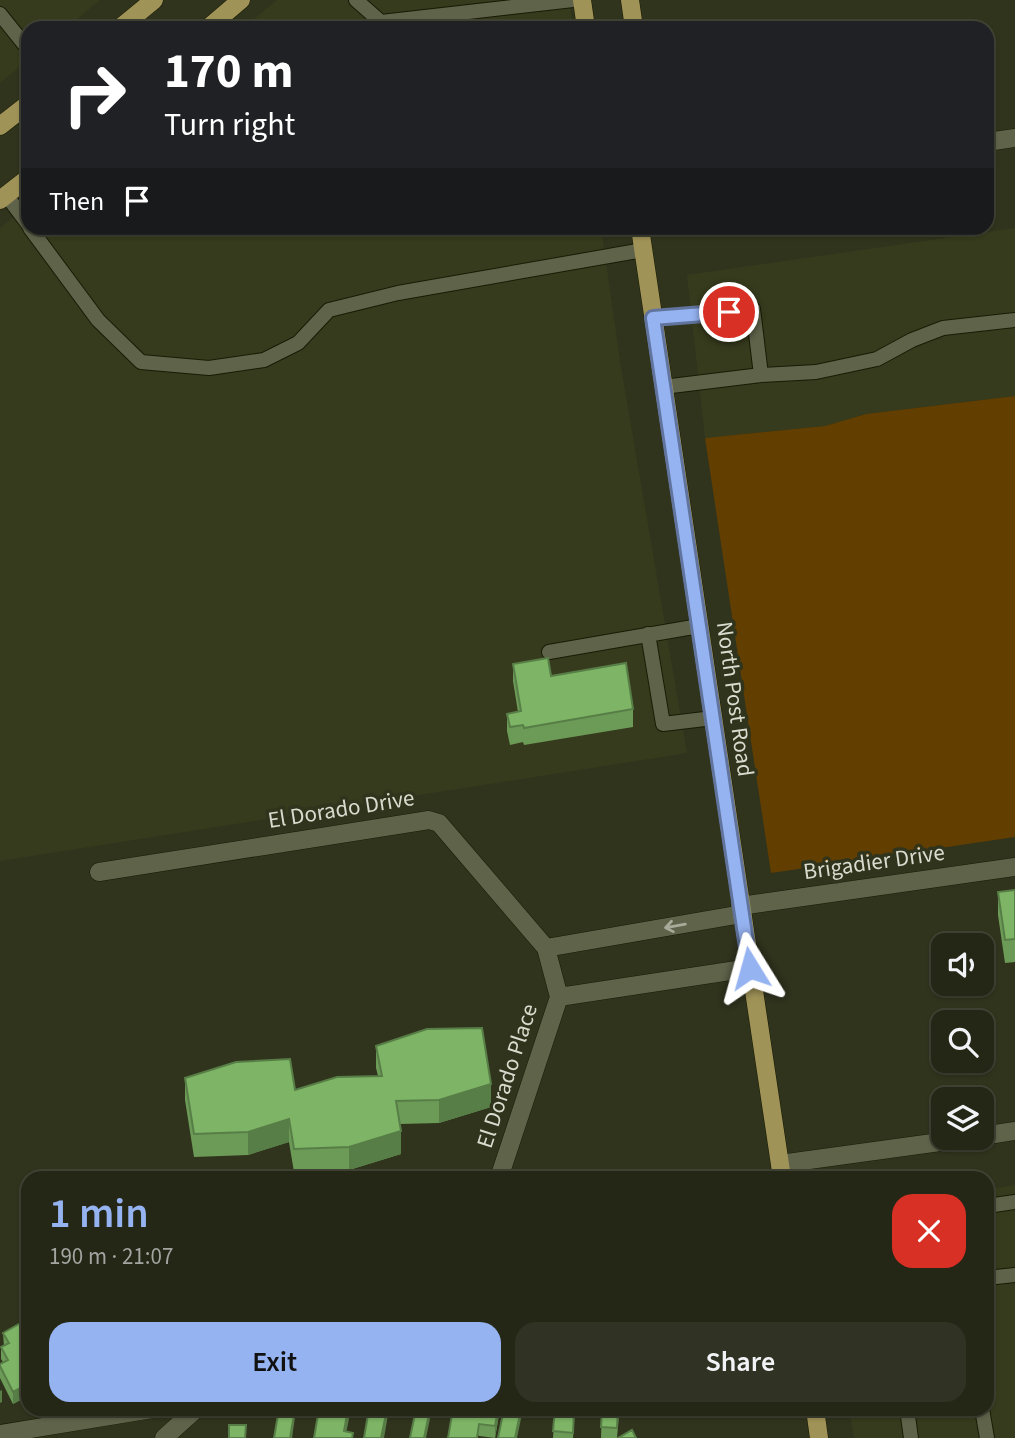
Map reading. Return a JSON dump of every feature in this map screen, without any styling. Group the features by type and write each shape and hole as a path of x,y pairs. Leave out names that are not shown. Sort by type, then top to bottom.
{"main road":[{"path":"128,21 154,0"},
{"path":"216,21 242,0"},
{"path":"582,0 585,21"},
{"path":"630,0 633,21"},
{"path":"0,126 21,110"},
{"path":"3,198 21,183"},
{"name":"North Post Road","path":"641,235 781,1171"},
{"path":"816,1416 819,1438"}],"street":[{"path":"994,141 1015,138"},
{"name":"El Dorado Drive","path":"99,873 429,820 439,823 450,833 546,948"},
{"name":"Brigadier Drive","path":"741,910 1015,867"},
{"path":"546,948 741,910"},
{"name":"El Dorado Place","path":"501,1171 559,998 546,948"},
{"path":"559,998 750,968"},
{"path":"994,1134 1015,1131"},
{"path":"781,1171 931,1145"},
{"path":"0,1434 109,1416"},
{"path":"164,1438 188,1416"}],"lane":[{"path":"356,0 380,21"},
{"path":"390,21 573,0"},
{"path":"0,14 21,40"},
{"path":"3,198 21,217"},
{"path":"36,235 98,320 141,362 209,368 264,360 298,343 329,310 398,293 643,250"},
{"path":"653,318 753,309 761,375"},
{"path":"663,387 761,375 816,372 877,359 912,340 943,328 1015,320"},
{"path":"550,652 699,626"},
{"path":"648,634 663,724 713,718"},
{"path":"994,1205 1015,1202"},
{"path":"994,1277 1015,1275"},
{"path":"908,1416 911,1438"},
{"path":"983,1416 987,1438"}],"shaded area":[{"path":"0,0 100,0 74,21 21,21 21,66 0,83"},
{"path":"277,0 569,0 572,21 252,21"},
{"path":"21,211 21,235 602,235 621,367 687,753 0,861 0,228"},
{"path":"1015,228 1015,396 866,414 825,426 705,438 687,275 966,235 994,235 994,231"},
{"path":"1015,396 1015,837 771,873 705,438 825,426 866,414"},
{"path":"1015,1185 1015,1438 854,1438 850,1416 994,1416 994,1189"}],"building":[{"path":"548,658 551,676 626,663 633,709 524,728 523,725 510,727 507,714 521,711 513,664"},
{"path":"1015,890 1015,939 1005,940 998,892"},
{"path":"482,1028 491,1084 439,1100 396,1101 401,1131 349,1147 294,1149 289,1119 248,1132 194,1134 185,1078 236,1062 290,1059 295,1090 337,1077 382,1076 376,1046 427,1029"},
{"path":"21,1323 21,1388 13,1392 0,1366 8,1360 1,1347 9,1343 3,1333"},
{"path":"278,1416 294,1416 290,1438 274,1438"},
{"path":"318,1416 347,1416 344,1431 353,1433 352,1438 314,1438"},
{"path":"368,1416 386,1416 381,1438 364,1438"},
{"path":"415,1416 429,1416 424,1438 410,1438"},
{"path":"452,1416 497,1416 495,1426 479,1424 477,1438 448,1438"},
{"path":"503,1416 520,1416 515,1438 498,1438"},
{"path":"554,1416 574,1416 573,1433 553,1431"},
{"path":"602,1416 618,1416 617,1428 601,1427"},
{"path":"229,1425 246,1425 245,1438 229,1438"},
{"path":"632,1430 636,1438 618,1438"}],"route":[{"path":"729,312 653,318 750,968"}]}
